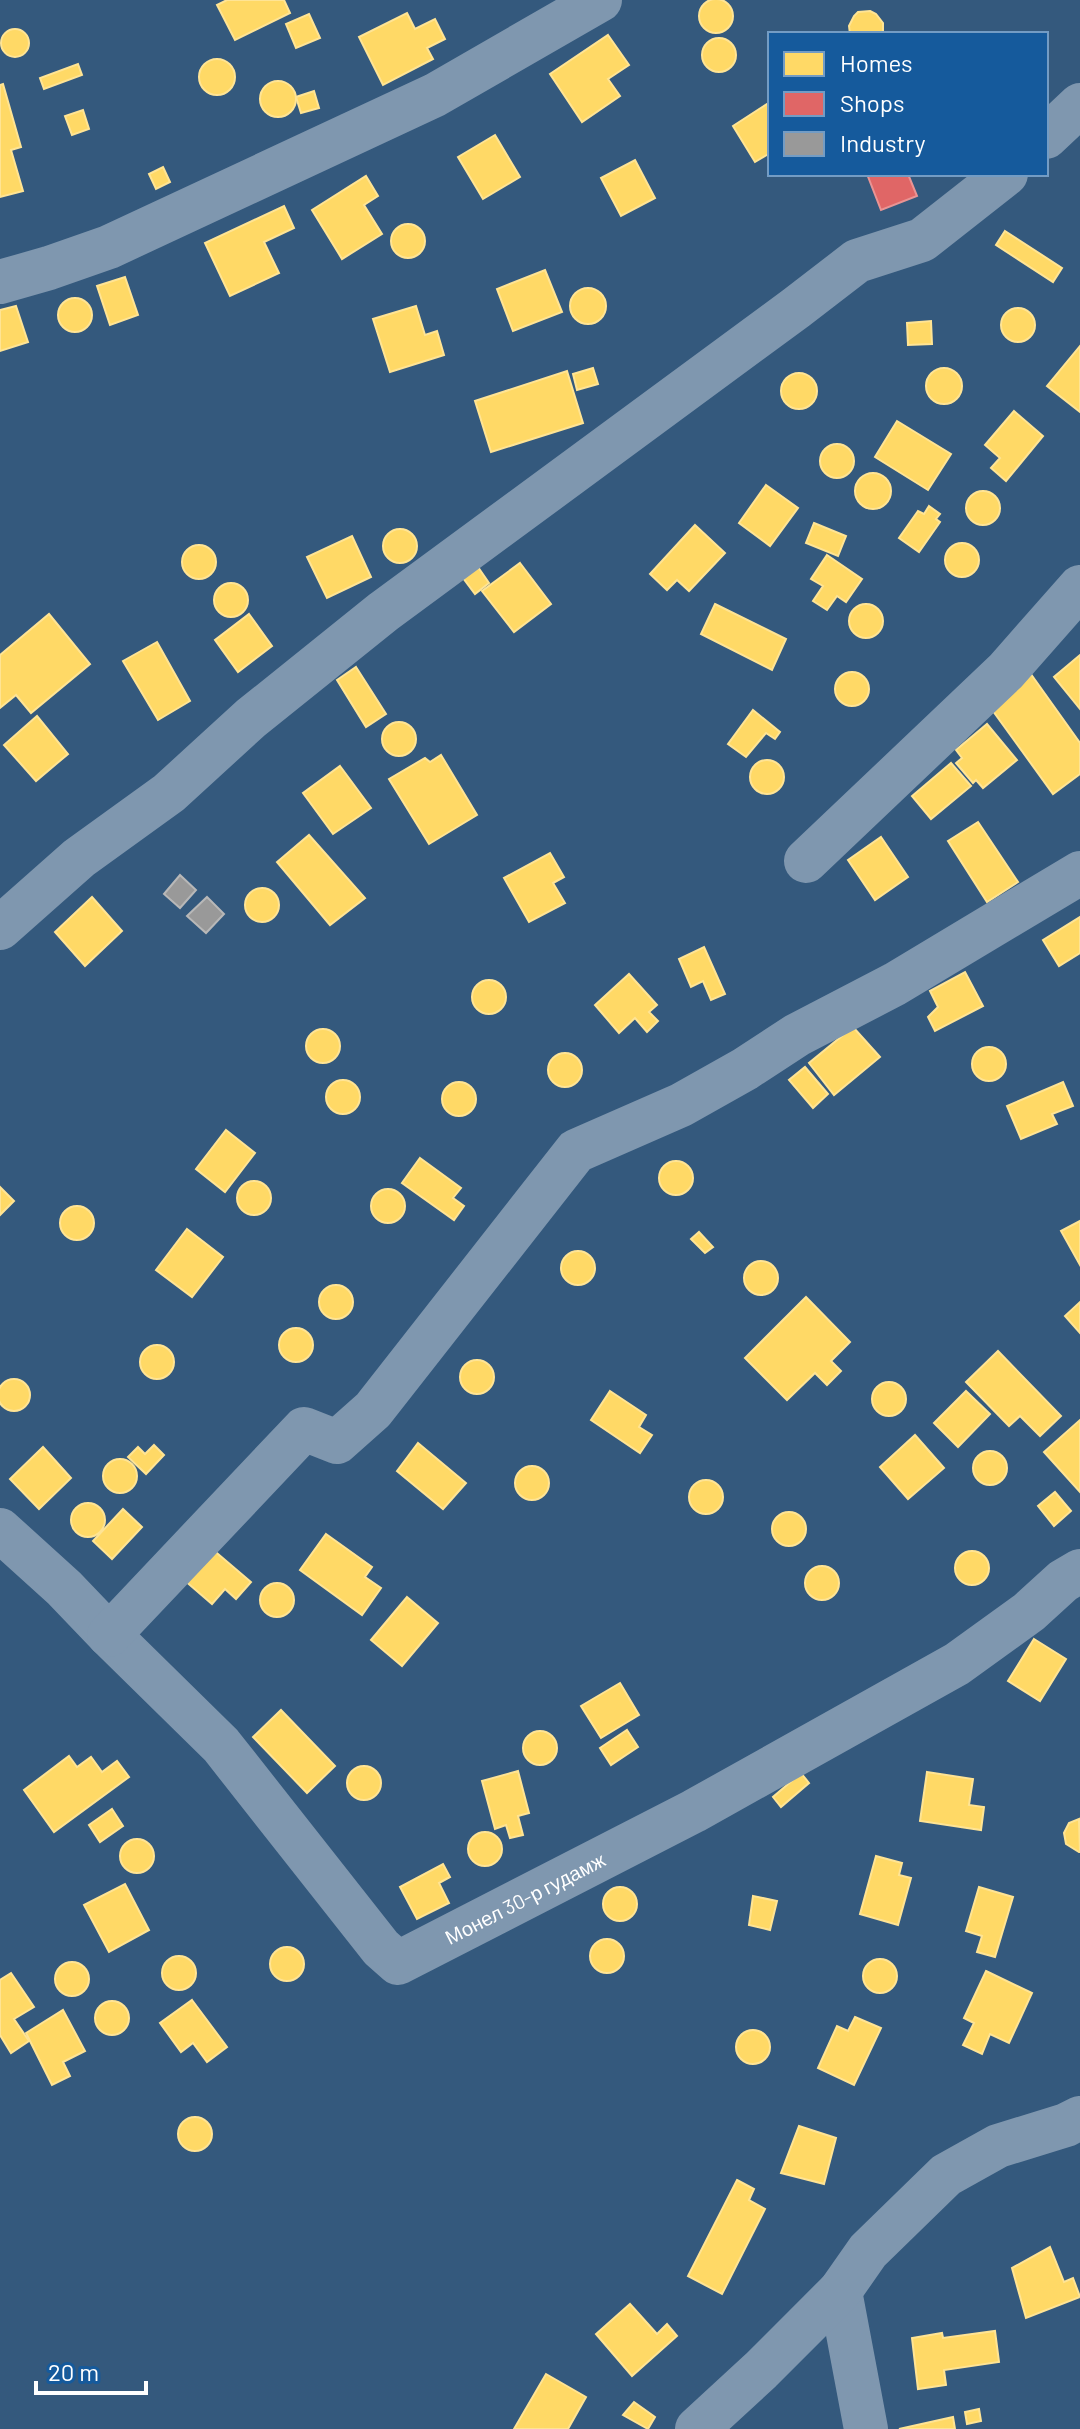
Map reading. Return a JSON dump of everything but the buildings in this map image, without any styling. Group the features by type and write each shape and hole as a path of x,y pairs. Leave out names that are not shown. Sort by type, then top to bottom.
{"street":[{"path":"0,282 109,247 421,102 600,0"},
{"path":"1048,135 1080,105"},
{"path":"0,928 79,858 169,793 251,718 383,612 857,261 922,240 1003,176"},
{"path":"806,861 1006,671 1080,587"},
{"path":"109,1635 304,1429 337,1442 373,1410 576,1151 681,1105 797,1035 895,984 1080,873"},
{"name":"Монел 30-р гудамж","path":"0,1530 64,1588 221,1745 381,1948 398,1963 694,1811 957,1664 1080,1571"},
{"path":"697,2429 840,2291 868,2251 946,2175 998,2146 1080,2118"},
{"path":"840,2291 866,2429"}]}
